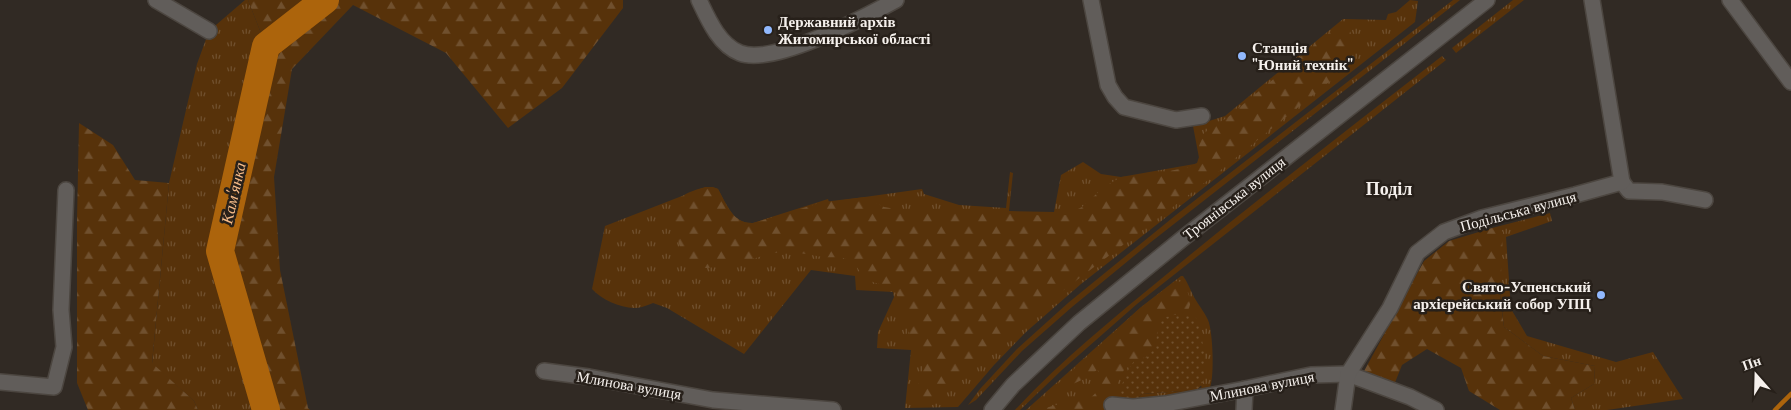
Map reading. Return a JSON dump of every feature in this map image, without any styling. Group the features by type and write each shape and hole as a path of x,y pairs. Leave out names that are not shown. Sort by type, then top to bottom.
{"street":[{"path":"156,0 209,31"},
{"path":"699,0 713,28 722,40 739,53 754,56 780,51 823,35 871,14 896,0"},
{"path":"1091,0 1108,85 1124,107 1176,120 1202,116"},
{"name":"Троянівська вулиця","path":"992,410 1013,385 1079,323 1182,238 1487,0"},
{"path":"1592,0 1622,182 1629,191 1662,192 1705,200"},
{"path":"1730,0 1791,82"},
{"name":"Подільська вулиця","path":"1343,410 1348,374 1390,308 1417,254 1444,232 1482,218 1622,182"},
{"path":"0,382 54,387 64,347 61,310 66,190"},
{"name":"Млинова вулиця","path":"544,371 589,377 713,400 833,410"},
{"name":"Млинова вулиця","path":"1112,405 1132,409 1311,375 1348,374 1410,397 1436,410"},
{"path":"1244,410 1245,389"}],"green space":[{"path":"245,0 248,0 266,46 220,251 266,410 198,410 194,401 152,364 169,183 197,64 209,31"},
{"path":"248,0 623,0 623,8 562,88 508,128 446,53 353,5 292,69 274,177 280,270 308,408 310,410 266,410 220,251 266,46"},
{"path":"1410,0 1418,1 1415,22 1081,284 1026,332 994,365 958,407 905,408 911,350 877,348 878,332 894,297 893,292 856,290 855,276 811,270 744,354 667,308 653,303 643,307 629,308 608,301 592,289 605,226 705,187 718,189 731,212 736,217 753,223 828,199 829,202 922,189 924,194 959,205 1006,208 1010,172 1013,173 1009,211 1054,212 1061,175 1083,162 1101,174 1121,177 1200,163 1193,126 1225,116 1343,19 1386,20 1388,14 1396,12"},
{"path":"1453,0 1460,0 1151,242 1072,307 1022,351 976,400 968,405 980,389 1017,349 1068,303 1176,215"},
{"path":"1513,0 1524,0 1456,53 1452,48"},
{"path":"1343,25 1348,27 1351,33 1350,59 1344,70 1212,177 1005,335 958,381 930,402 919,402 914,397 922,375 923,363 910,335 895,290 867,279 857,266 849,260 780,252 704,268 691,262 685,256 678,240 673,204 694,190 707,187 718,189 731,212 736,217 753,223 823,202 865,197 884,207 896,209 961,210 1050,216 1066,215 1082,207 1104,187 1121,177 1155,174 1189,167 1197,163 1199,146 1204,133 1228,117 1330,32"},
{"path":"1442,56 1446,60 1137,304 1063,369 1020,410 1015,410 1070,356 1128,306 1269,191"},
{"path":"79,123 113,145 135,180 169,183 152,363 194,401 198,410 88,410 77,383"},
{"path":"1550,213 1552,221 1506,237 1511,309 1527,336 1616,362 1653,352 1683,399 1607,410 1575,410 1571,398 1594,384 1595,366 1543,356 1504,327 1492,228"},
{"path":"1492,228 1503,232 1500,297 1504,327 1543,356 1595,366 1594,384 1571,398 1575,410 1500,410 1469,391 1461,368 1427,349 1402,365 1394,385 1363,373 1424,261 1449,241"},
{"path":"1181,276 1186,280 1210,326 1213,367 1209,390 1140,400 1139,397 1142,394 1196,390 1202,387 1156,340 1122,410 1026,410 1140,308"},
{"path":"1175,281 1183,282 1190,298 1189,308 1184,313 1169,316 1163,320 1159,327 1152,353 1128,365 1105,405 1099,410 1039,410 1076,399 1087,400 1095,394 1102,378 1102,373 1097,370 1052,396 1049,392 1140,308"},
{"path":"1190,314 1195,316 1198,321 1205,358 1204,378 1201,385 1196,390 1142,394 1139,397 1140,400 1122,410 1119,396 1125,375 1134,361 1147,357 1153,350 1161,322 1165,317"}],"waterway":[{"name":"Кам'янка","path":"266,410 220,251 266,46 325,0"},
{"path":"1775,410 1791,394"}],"place":[{"name":"Державний архів Житомирської області","path":"768,30"},
{"name":"Станція \"Юний технік\"","path":"1242,56"},
{"name":"Свято-Успенський архієрейський собор УПЦ","path":"1601,295"}],"district":[{"name":"Поділ","path":"1389,189"}]}
